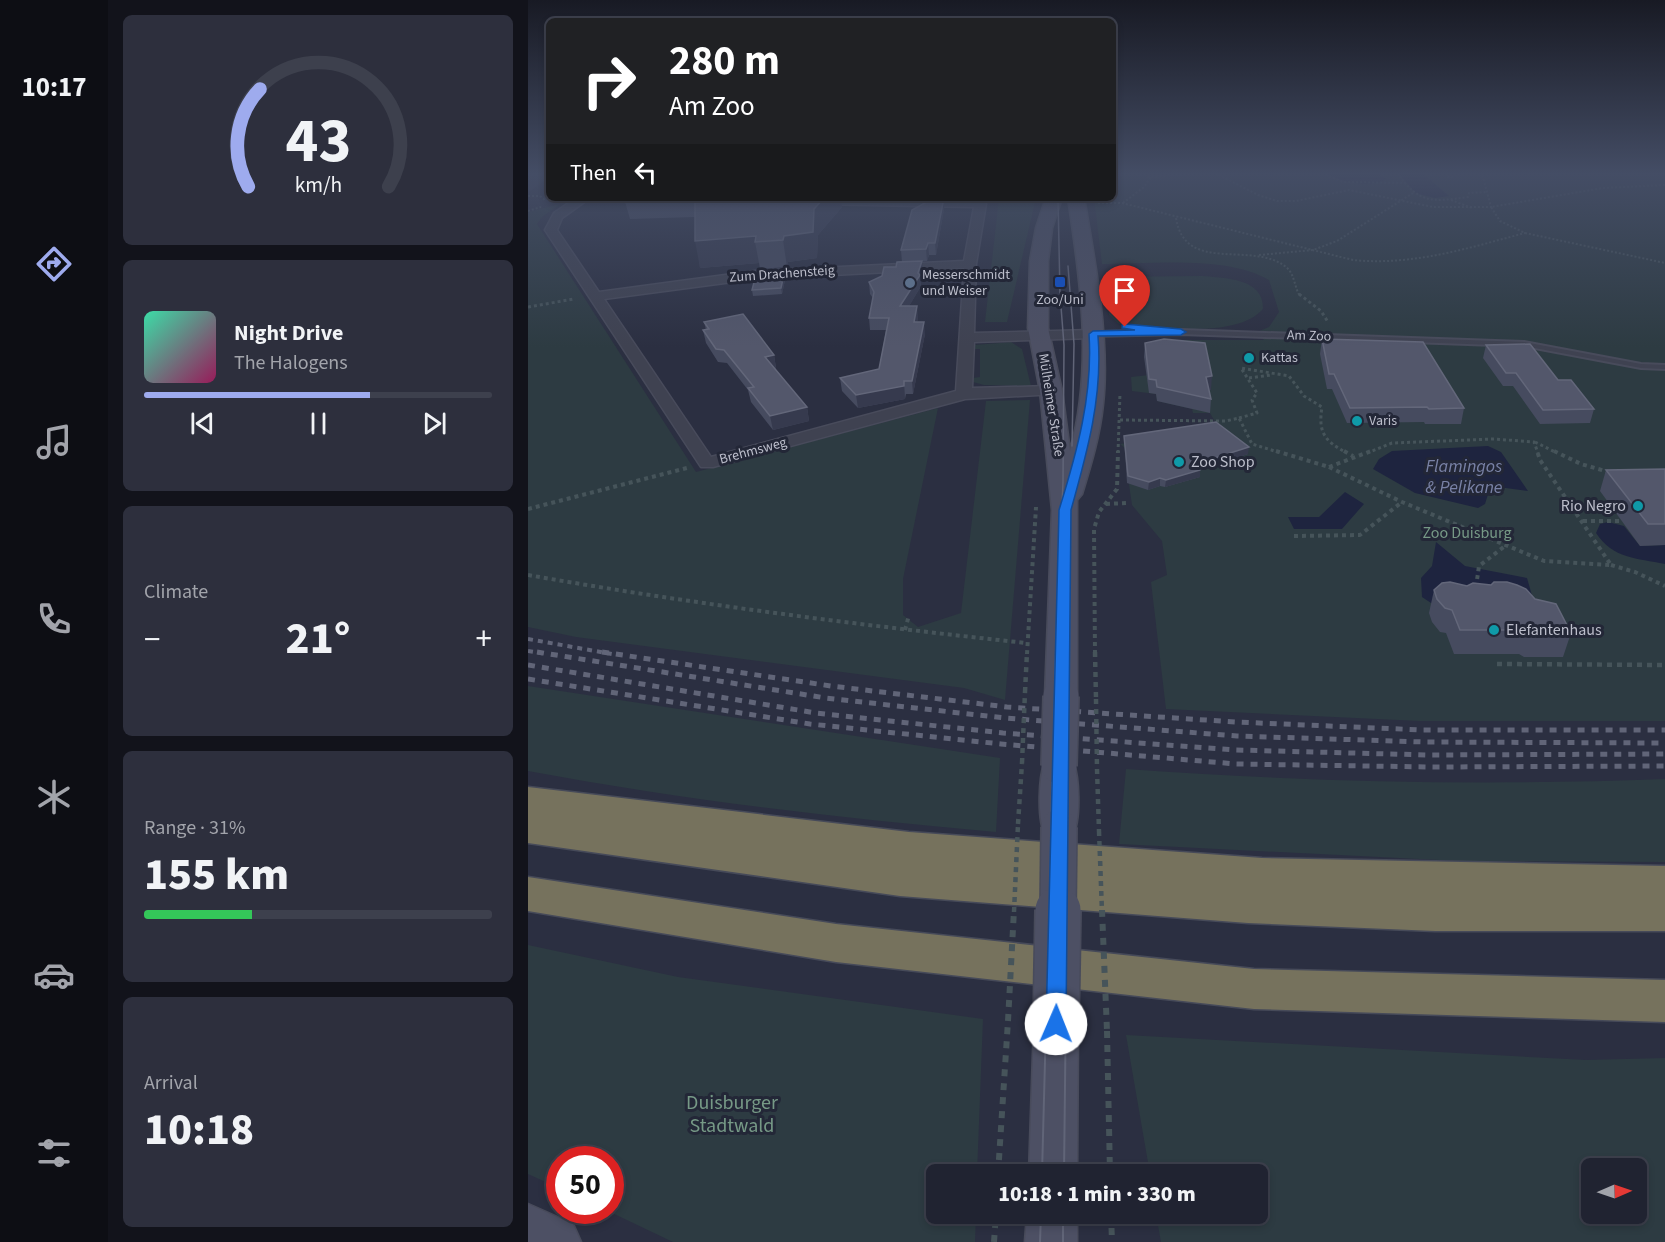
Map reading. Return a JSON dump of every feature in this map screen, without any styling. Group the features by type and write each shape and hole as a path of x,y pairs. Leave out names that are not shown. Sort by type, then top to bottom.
{"highway":[{"path":"528,802 909,848 1262,875 1665,883"},
{"path":"528,828 923,881 1248,905 1434,914 1665,913"},
{"path":"528,894 836,943 1254,990 1665,1001"}],"main road":[{"name":"Mülheimer Straße","path":"1044,231 1039,261 1039,332 1051,391 1065,510 1053,1164"},
{"name":"Mülheimer Straße","path":"1065,510 1083,449 1092,404 1095,354 1080,231"},
{"path":"1051,1242 1052,1224"}],"street":[{"name":"Brehmsweg","path":"552,231 706,463 964,394 1051,391"},
{"path":"964,394 970,264 976,231"},
{"name":"Zum Drachensteig","path":"595,296 755,275 970,264"},
{"name":"Mülheimer Straße","path":"967,334 1093,330"}],"lane":[{"name":"Am Zoo","path":"1093,330 1524,344 1641,366 1665,367"}],"path":[{"path":"1180,231 1182,239 1209,253 1256,255 1313,250 1337,241 1353,231"},
{"path":"1231,231 1376,264 1391,263 1525,233"},
{"path":"1521,231 1665,263"},
{"path":"1256,255 1282,264 1290,270 1294,276 1295,288 1299,296 1326,316 1329,321 1318,337"},
{"path":"528,308 595,296"},
{"path":"1110,1164 1097,769 1094,529 1099,512 1117,489 1119,420 1226,421 1257,412 1252,400 1257,393 1240,368 1289,376 1304,396 1322,407 1319,425 1330,444 1354,456"},
{"path":"1248,378 1275,374"},
{"path":"1239,418 1252,444"},
{"path":"1329,467 1392,443 1494,439 1534,442 1581,464 1611,473"},
{"path":"1534,442 1540,460 1611,565"},
{"path":"1247,446 1252,444 1329,467 1402,502 1544,561 1611,565 1635,572 1665,586"},
{"path":"528,509 706,463"},
{"path":"1293,536 1360,535 1402,502"},
{"path":"1105,504 1126,503"},
{"path":"1583,521 1622,521"},
{"path":"1476,589 1479,566 1505,546"},
{"path":"528,575 636,594 905,630 1026,643"},
{"path":"905,630 909,615"},
{"path":"999,1164 1028,632"},
{"path":"1497,664 1665,665"},
{"path":"994,1242 995,1224"},
{"path":"1111,1224 1112,1242"}],"green space":[{"path":"528,231 541,231 696,472 938,408 903,579 903,615 918,627 961,613 986,401 1030,400 1005,700 964,688 576,637 528,627"},
{"path":"995,231 1028,231 1007,322 985,322"},
{"name":"Zoo Duisburg","path":"1098,231 1665,231 1665,721 1420,721 1166,709 1151,582 1167,575 1162,541 1132,505 1126,464 1139,460 1120,444 1218,427 1210,413 1193,413 1192,409 1157,401 1156,394 1132,391 1131,377 1158,374 1159,340 1264,340 1257,332 1269,327 1279,312 1269,280 1252,272 1211,264 1165,262 1102,264"},
{"path":"1202,276 1232,279 1250,285 1262,299 1263,309 1251,319 1234,325 1195,329 1119,324 1109,315 1105,277"},
{"path":"1011,342 1022,349 1031,386 984,385 973,382 973,378 980,377 980,349 974,349 975,345"},
{"path":"528,686 1000,758 996,832 761,807 644,791 528,771"},
{"path":"1126,769 1396,782 1665,779 1665,862 1459,861 1119,844"},
{"name":"Duisburger Stadtwald","path":"528,945 678,977 983,1019 977,1164 926,1164 926,1224 976,1224 975,1242 673,1242 624,1219 624,1146 546,1146 546,1182 528,1174"},
{"path":"1126,1035 1586,1060 1665,1058 1665,1242 1161,1242 1158,1224 1268,1224 1268,1164 1148,1164"}],"water":[{"name":"Flamingos & Pelikane","path":"1488,446 1501,452 1528,491 1490,488 1485,504 1478,508 1415,493 1373,469 1379,459 1392,451"},
{"path":"1345,492 1364,504 1342,529 1294,529 1288,517 1319,517"},
{"path":"1608,522 1624,526 1640,546 1665,545 1665,564 1626,556 1610,548 1596,533 1600,524"},
{"path":"1436,542 1465,566 1527,578 1533,599 1437,607 1422,597 1421,578 1432,566"}],"building":[{"path":"695,231 813,231 784,236 783,240 755,242 756,236 695,241"},
{"path":"906,231 937,231 935,243 928,243 926,249 901,250"},
{"path":"922,261 918,273 920,275 900,306 917,306 914,322 924,322 912,381 904,381 904,386 856,395 840,378 879,369 889,318 869,318 874,292 869,282 882,276 884,267 896,267 897,262"},
{"path":"784,274 781,288 752,290 756,275"},
{"path":"743,314 774,355 765,357 807,407 770,416 748,388 754,387 724,350 716,349 703,330 709,329 704,322"},
{"path":"1164,339 1205,343 1212,376 1206,377 1211,399 1157,387 1156,380 1149,379 1145,343"},
{"path":"1322,339 1423,342 1464,408 1350,408 1334,374 1329,374"},
{"path":"1530,344 1558,380 1571,380 1594,409 1543,410 1516,373 1506,373 1486,345"},
{"name":"Zoo Shop","path":"1216,422 1249,447 1199,463 1200,470 1166,480 1160,478 1149,482 1128,476 1124,436"},
{"path":"1665,469 1665,524 1648,524 1606,470"},
{"path":"1450,582 1467,586 1473,583 1491,585 1494,582 1517,585 1526,589 1535,599 1556,604 1571,633 1460,630 1452,610 1445,608 1437,599 1434,590 1442,583"}],"tram line":[{"path":"1049,912 1054,695 1063,482 1064,345 1059,231"},
{"path":"1068,266 1074,344 1072,446"},
{"path":"1067,911 1066,696 1070,524"},
{"path":"1042,1164 1049,910"},
{"path":"1064,1164 1067,911"},
{"path":"1040,1242 1041,1224"},
{"path":"1063,1224 1063,1242"}],"railway":[{"path":"528,639 612,654"},
{"path":"528,651 546,654"},
{"path":"537,652 826,698 1005,718 1237,736 1425,742 1665,743"},
{"path":"602,652 831,686 1007,707 1236,722 1423,730 1665,730"},
{"path":"528,665 816,713 1003,733 1236,750 1429,755 1665,754"},
{"path":"528,679 810,724 1001,744 1236,764 1433,767 1665,766"}],"place":[{"name":"Zoo/Uni","path":"1060,282"},
{"name":"Messerschmidt und Weiser","path":"910,283"},
{"name":"Kattas","path":"1249,358"},
{"name":"Varis","path":"1357,421"},
{"name":"Zoo Shop","path":"1179,462"},
{"name":"Rio Negro","path":"1638,506"},
{"name":"Elefantenhaus","path":"1494,630"}],"route":[{"path":"1056,1024 1065,510 1083,449 1092,404 1095,354 1093,334 1181,332 1125,327"}]}
